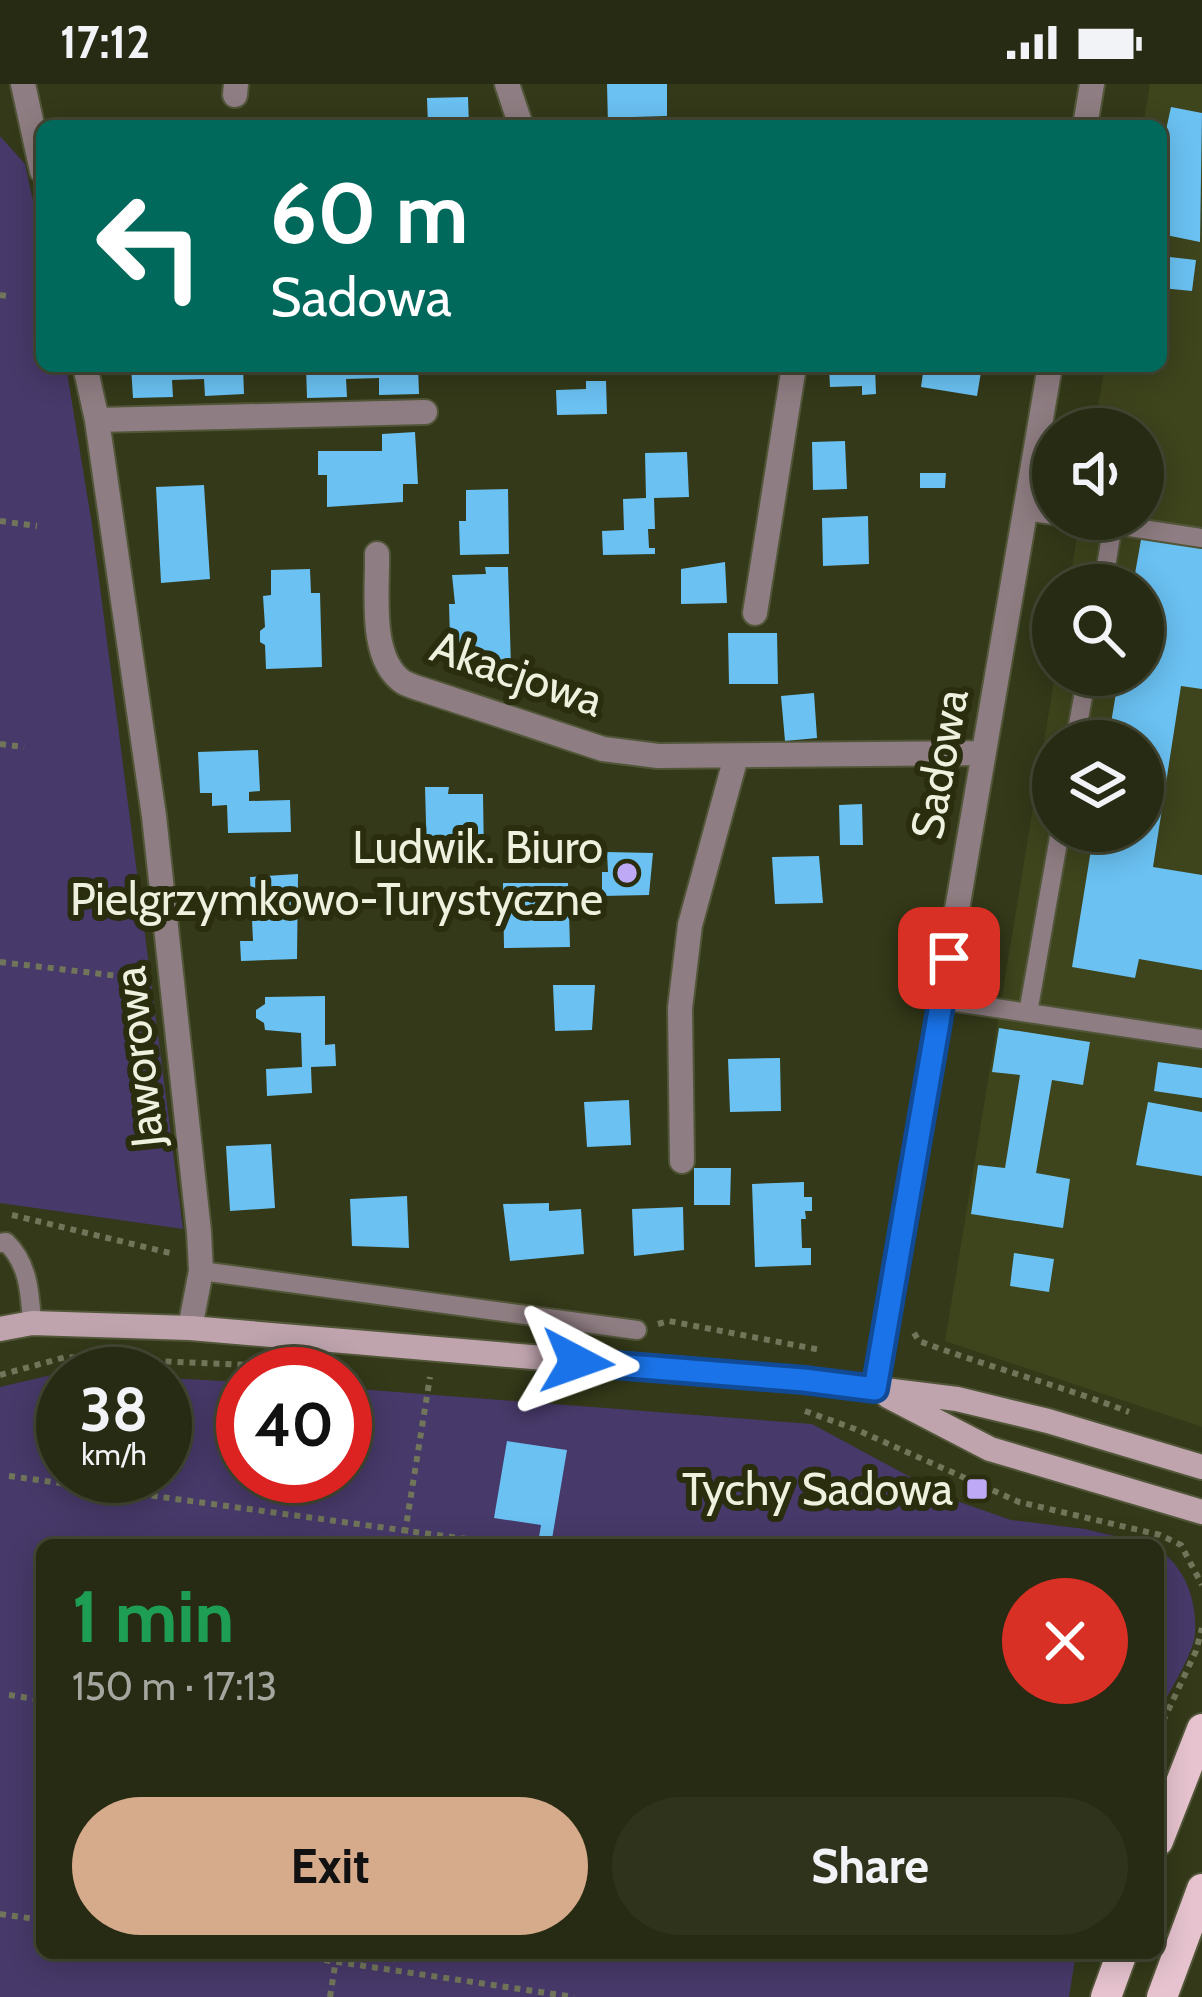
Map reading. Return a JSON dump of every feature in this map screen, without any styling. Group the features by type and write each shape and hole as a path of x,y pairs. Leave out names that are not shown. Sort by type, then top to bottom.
{"main road":[{"path":"1164,1826 1202,1729"},
{"path":"1162,1997 1202,1889"},
{"path":"1106,1997 1120,1959"}],"street":[{"path":"23,84 36,144"},
{"path":"508,84 519,120"},
{"path":"1086,120 1092,84"},
{"name":"Jaworowa","path":"86,372 154,815 201,1266 190,1328"},
{"path":"755,613 793,372"},
{"name":"Sadowa","path":"875,1389 1049,372"},
{"path":"97,420 424,412"},
{"name":"Akacjowa","path":"376,554 380,641 391,670 403,682 603,749 658,756 736,757 983,753"},
{"path":"682,1161 680,1008 690,925 736,757"},
{"path":"0,1329 32,1324 190,1328 804,1380 958,1399 1202,1467"},
{"path":"875,1389 991,1449 1202,1512"}],"lane":[{"path":"1026,511 1032,512"},
{"path":"1164,532 1202,538"},
{"path":"1028,1013 1056,852"},
{"path":"942,1000 1202,1040"},
{"path":"0,1243 6,1242 15,1251 29,1281 32,1324"},
{"path":"201,1266 637,1330"}],"path":[{"path":"0,520 37,526"},
{"path":"0,744 24,747"},
{"path":"0,962 172,982"},
{"path":"0,1213 201,1266"},
{"path":"0,1375 66,1357 216,1364"},
{"path":"404,1539 430,1377"},
{"path":"795,1408 855,1429 1019,1502 1160,1535 1181,1545 1202,1585"},
{"path":"9,1476 471,1539"},
{"path":"1164,1719 1202,1628"},
{"path":"9,1695 36,1699"},
{"path":"0,1914 36,1919"},
{"path":"330,1997 337,1959"},
{"path":"349,1959 574,1997"}],"shaded area":[{"path":"1150,84 1202,84 1202,1427 945,1341 1032,814 1032,852 1164,852 1164,720 1048,720 1052,696 1164,696 1164,564 1072,564 1076,540 1164,540 1164,408 1098,408 1104,372 1167,372 1167,120 1144,120"},
{"path":"0,136 25,164 36,214 36,372 67,372 92,525 183,1229 0,1203"},
{"path":"36,1379 36,1503 192,1503 192,1379 216,1381 216,1503 372,1503 372,1390 812,1424 951,1499 1011,1520 1128,1539 36,1539 36,1959 1075,1959 1069,1997 0,1997 0,1387"},
{"path":"1164,1554 1182,1575 1195,1621 1190,1652 1164,1702"}],"building":[{"path":"607,84 667,84 667,116 608,120"},
{"path":"468,97 469,120 428,120 427,98"},
{"path":"1171,107 1202,113 1200,242 1167,235"},
{"path":"772,117 772,120 715,120"},
{"path":"1167,257 1196,260 1192,291 1167,289"},
{"path":"131,372 243,372 244,394 205,396 204,379 172,380 173,397 133,398"},
{"path":"306,372 418,372 419,394 379,395 379,378 346,379 347,397 307,398"},
{"path":"829,372 875,372 876,394 862,395 862,386 830,387"},
{"path":"923,372 981,372 977,396 921,387"},
{"path":"586,381 606,381 607,414 557,415 556,390 586,389"},
{"path":"415,432 418,484 403,484 403,502 327,507 327,475 318,475 318,451 382,451 382,434"},
{"path":"845,441 847,489 813,490 812,442"},
{"path":"687,452 689,497 654,498 655,529 648,529 649,548 655,548 655,554 603,555 602,531 624,530 623,499 646,498 645,453"},
{"path":"920,473 946,473 945,488 920,488"},
{"path":"204,485 210,579 161,583 156,487"},
{"path":"508,489 509,554 460,555 459,521 466,521 466,490"},
{"path":"868,516 869,564 823,566 822,518"},
{"path":"1164,538 1202,544 1202,689 1181,686 1164,796 1164,720 1112,720 1116,696 1164,696 1164,564 1137,564 1141,540"},
{"path":"725,562 727,603 681,604 681,569"},
{"path":"485,567 508,567 511,667 493,666 492,655 456,656 456,638 450,639 449,604 455,604 452,575 486,574"},
{"path":"310,569 311,593 320,593 322,667 266,669 260,631 265,627 263,596 271,595 271,570"},
{"path":"728,633 777,633 778,684 729,684"},
{"path":"814,693 817,738 785,741 781,696"},
{"path":"258,750 260,791 249,792 249,801 290,800 291,832 228,833 227,805 212,806 212,793 200,793 198,752"},
{"path":"425,787 449,787 448,794 483,794 484,856 427,857"},
{"path":"862,804 863,845 840,845 839,805"},
{"path":"607,852 653,853 649,895 602,896"},
{"path":"1091,852 1155,852 1153,867 1202,875 1202,970 1139,959 1135,978 1072,967"},
{"path":"819,856 823,903 775,904 772,857"},
{"path":"298,874 297,959 241,961 240,941 253,941 250,877"},
{"path":"503,883 568,883 569,904 553,905 553,912 569,912 570,947 504,948"},
{"path":"553,985 595,985 592,1030 555,1031"},
{"path":"325,996 325,1045 335,1044 336,1066 311,1067 312,1093 267,1096 266,1069 302,1067 301,1033 265,1030 256,1010 265,1004 265,997"},
{"path":"999,1028 1090,1042 1083,1085 1052,1080 1036,1173 1070,1179 1063,1228 971,1214 978,1165 1005,1168 1020,1075 992,1072"},
{"path":"780,1058 781,1111 730,1112 728,1059"},
{"path":"1158,1062 1202,1068 1202,1098 1154,1091"},
{"path":"629,1100 631,1145 587,1147 584,1102"},
{"path":"1148,1102 1202,1112 1202,1176 1136,1165"},
{"path":"271,1144 275,1208 230,1211 226,1146"},
{"path":"694,1168 731,1168 730,1205 694,1205"},
{"path":"804,1182 804,1197 812,1197 812,1211 805,1211 806,1219 801,1219 802,1248 811,1248 811,1265 755,1267 752,1184"},
{"path":"407,1196 409,1248 352,1246 350,1199"},
{"path":"549,1203 549,1211 581,1209 584,1254 510,1261 503,1204"},
{"path":"683,1207 684,1250 634,1256 632,1209"},
{"path":"1014,1253 1054,1259 1049,1292 1010,1286"},
{"path":"507,1441 567,1450 552,1539 539,1537 541,1525 494,1518"}],"place":[{"name":"Ludwik. Biuro Pielgrzymkowo-Turystyczne","path":"627,873"},
{"name":"Tychy Sadowa","path":"977,1489"}],"route":[{"path":"577,1362 875,1389 949,958"}]}
